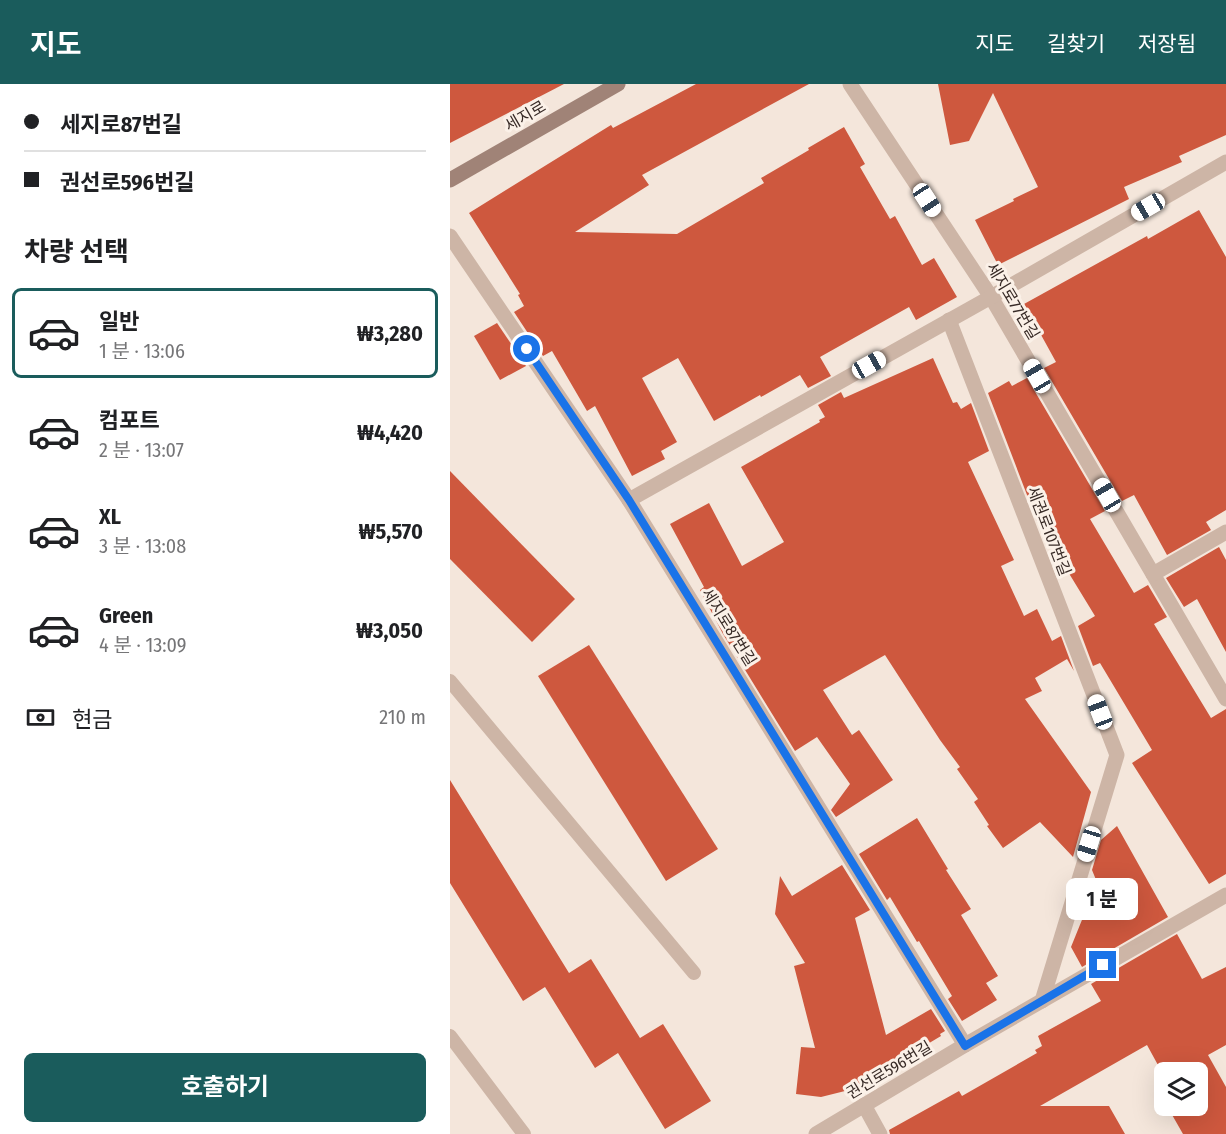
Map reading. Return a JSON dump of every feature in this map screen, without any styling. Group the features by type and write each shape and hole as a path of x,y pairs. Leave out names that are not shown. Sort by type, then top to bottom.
{"street":[{"name":"세지로","path":"450,180 618,84"},
{"name":"세지로77번길","path":"850,84 991,297 1226,699"},
{"path":"629,500 1226,162"},
{"name":"세지로87번길","path":"450,236 629,500 965,1046"},
{"name":"세권로107번길","path":"949,320 1117,755 1042,1001"},
{"path":"1153,574 1226,532"},
{"name":"권선로596번길","path":"816,1134 1226,895"},
{"path":"864,1105 880,1134"}],"lane":[{"path":"450,681 694,973"},
{"path":"450,1036 524,1134"}],"building":[{"path":"450,84 564,84 450,143"},
{"path":"696,84 809,84 642,175 649,185 575,232 677,234 764,183 761,178 844,127 865,164 860,167 890,219 895,216 922,265 934,258 957,297 916,320 909,307 820,357 831,376 808,388 800,375 714,421 678,358 642,378 677,442 661,451 665,459 632,476 595,406 587,411 552,351 543,356 514,312 524,306 518,295 520,294 469,213 611,125 613,128"},
{"path":"938,84 1226,84 1226,135 1179,156 1182,162 1124,187 1129,199 998,265 975,220 1038,187 993,93 969,141 950,145"},
{"path":"1199,210 1226,257 1226,510 1206,522 1211,530 1167,555 1134,495 1122,501 1044,368 1056,362 1024,304"},
{"path":"497,323 526,366 500,380 474,336"},
{"path":"933,358 953,403 957,402 961,409 971,403 989,451 968,462 1014,560 1001,566 1024,616 1037,609 1052,641 1061,636 1074,671 1067,659 1035,678 1042,691 1025,699 1091,792 1073,857 1040,822 1003,848 987,826 989,825 974,802 978,799 957,769 960,767 885,655 823,690 852,735 859,730 893,780 836,817 831,810 850,784 817,737 795,751 723,634 700,590 704,587 670,524 709,503 742,566 784,542 741,467 820,422 819,420 825,417 818,405 841,392 844,398"},
{"path":"1027,378 1105,511 1090,519 1134,593 1148,585 1167,617 1154,624 1211,718 1226,709 1226,874 1209,884 1132,763 1152,750 1100,663 1093,666 1078,626 1095,616 1037,521 988,393 1009,381 1012,386"},
{"path":"450,471 575,599 532,642 450,559"},
{"path":"1219,547 1226,560 1226,652 1197,599 1184,607 1166,578"},
{"path":"589,645 718,849 666,881 538,676"},
{"path":"450,780 569,973 591,959 640,1038 663,1024 711,1101 665,1129 618,1053 595,1068 545,987 523,1001 450,883"},
{"path":"917,818 971,909 961,915 998,976 986,983 997,1000 962,1021 948,999 952,996 919,941 917,942 890,897 887,900 859,854"},
{"path":"1117,826 1168,917 1082,967 1071,947 1088,905 1103,897 1092,870 1101,840"},
{"path":"842,865 870,910 855,918 886,1035 931,1009 945,1031 940,1034 941,1036 879,1073 877,1083 821,1097 796,1094 801,1047 815,1048 794,966 805,963 775,914 780,876 792,896"},
{"path":"1177,934 1202,979 1226,967 1226,1045 1208,1055 1226,1087 1226,1134 1183,1134 1173,1116 1208,1116 1208,1062 1156,1062 1147,1045 1040,1106 1109,1106 1125,1134 890,1134 889,1130 959,1091 962,1096 1037,1053 1035,1050 1042,1046 1038,1036 1101,1001 1091,984"}],"route":[{"path":"527,349 629,500 965,1046 1103,965"}]}
